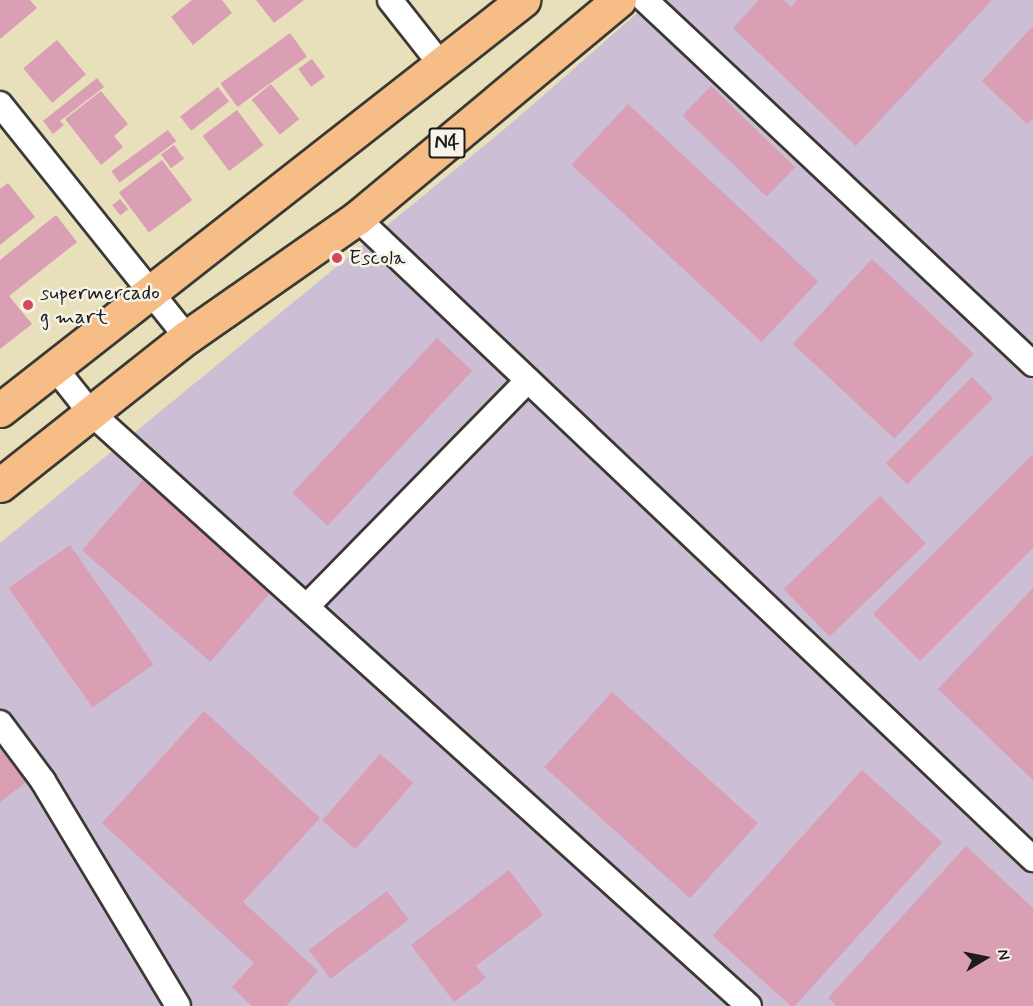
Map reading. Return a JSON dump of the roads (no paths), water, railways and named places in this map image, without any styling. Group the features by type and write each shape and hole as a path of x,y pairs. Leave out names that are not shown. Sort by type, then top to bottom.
{"highway":[{"path":"0,410 442,66 523,0"},
{"name":"N4","path":"0,485 187,337 357,218 620,0"}],"street":[{"path":"390,0 442,66"},
{"path":"645,0 1033,364"},
{"path":"0,104 149,293 187,337"},
{"path":"357,218 1033,859"},
{"path":"56,368 90,412 308,606 749,1006"},
{"path":"308,606 528,380"},
{"path":"0,723 43,781 178,1006"}],"place":[{"name":"Escola","path":"337,258"},
{"name":"supermercado g mart","path":"28,305"}]}
